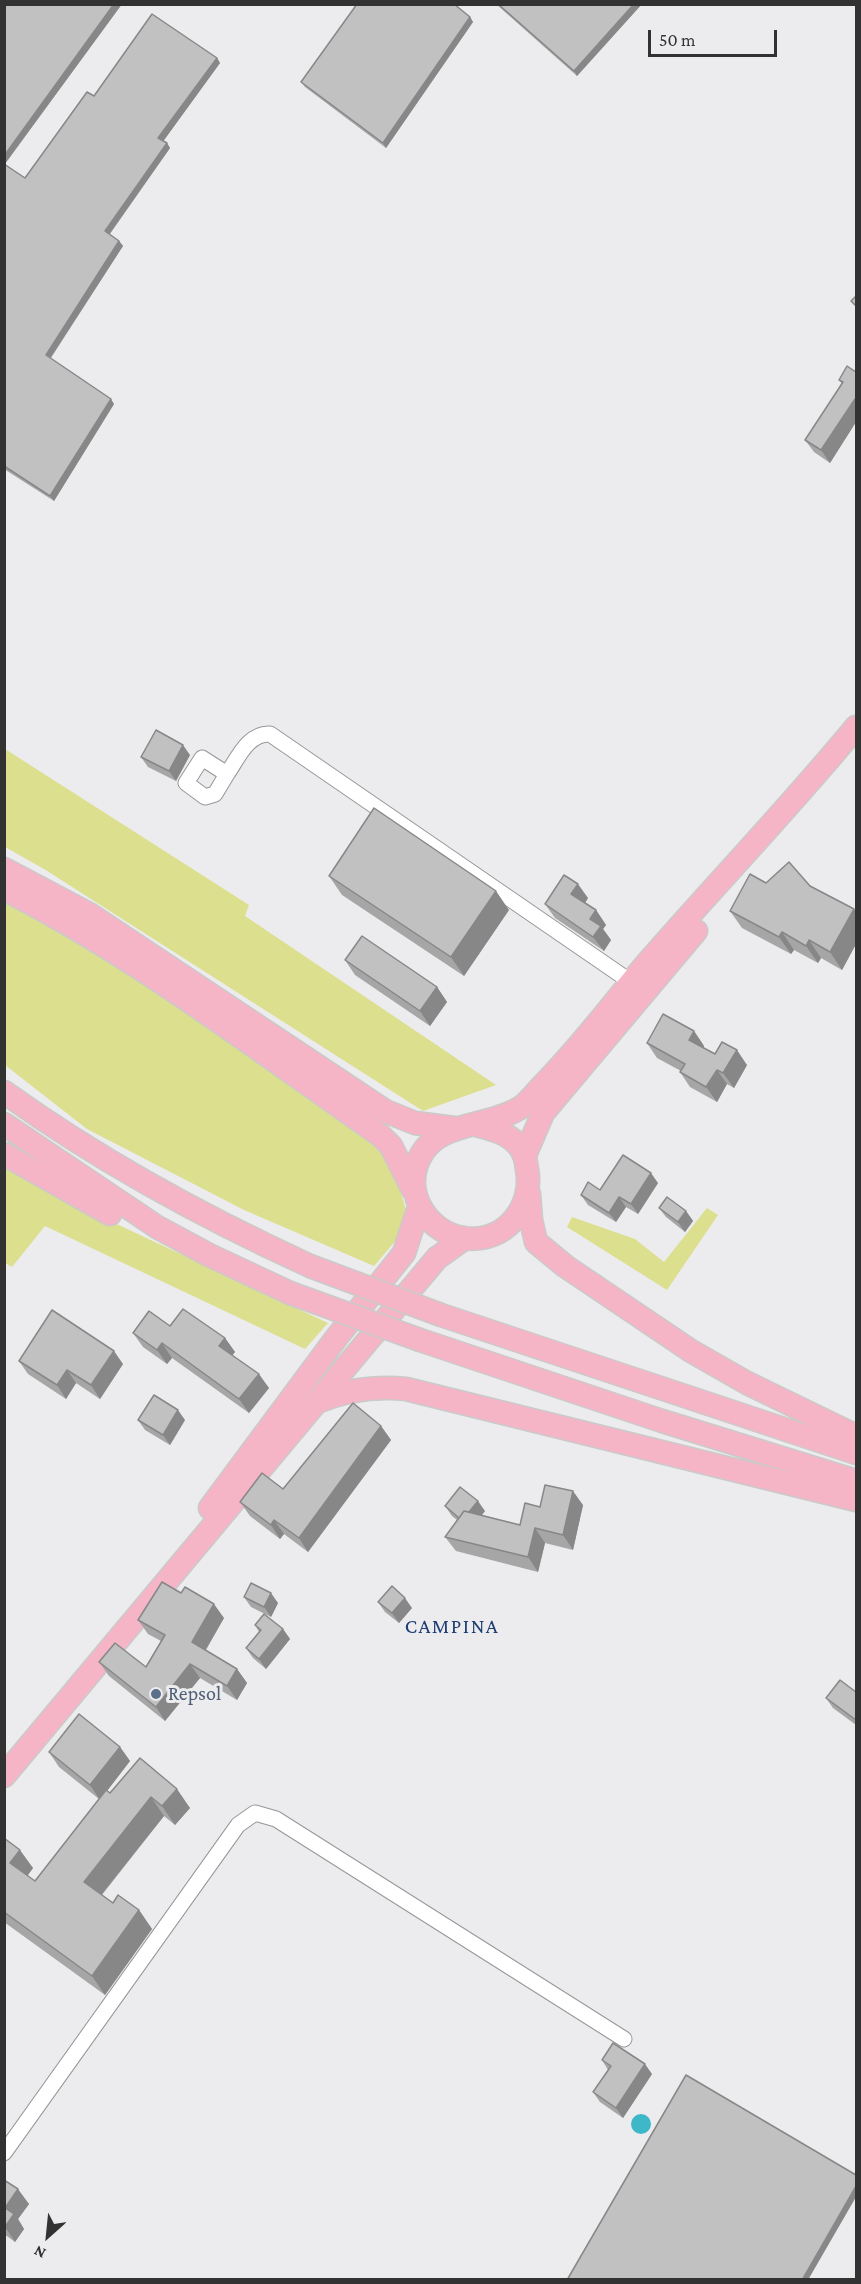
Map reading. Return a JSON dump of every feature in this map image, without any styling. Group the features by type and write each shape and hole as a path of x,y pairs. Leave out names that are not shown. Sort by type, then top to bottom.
{"main road":[{"path":"27,1748 258,1445 337,1337 404,1253 417,1199 414,1175 419,1158 429,1144 465,1127 519,1109 552,1076 631,982 856,727"},
{"path":"4,889 83,933 170,989 380,1135 391,1146 417,1199 436,1227 465,1238 484,1237 500,1231 514,1221 526,1199 527,1165 543,1113 714,908 821,766"},
{"path":"4,869 89,914 385,1111 415,1122 465,1127 509,1137 527,1165 532,1231 536,1242 544,1250 691,1351 747,1383 856,1436"},
{"path":"4,1092 138,1179 211,1219 310,1266 441,1315 856,1453"},
{"path":"4,1124 118,1203 209,1255 290,1293 420,1340 628,1410 856,1481"},
{"path":"4,1154 115,1216 160,1238 209,1255"},
{"path":"4,1776 437,1258 465,1238"},
{"path":"316,1403 360,1389 386,1387 406,1389 856,1500"}],"street":[{"path":"227,774 250,741 260,734 270,734 631,982"},
{"path":"4,2153 238,1825 255,1813 276,1819 624,2039"}],"green space":[{"path":"5,749 249,905 245,916 496,1085 423,1111 44,869 5,847"},
{"path":"4,902 99,951 366,1138 393,1166 406,1210 398,1238 374,1266 244,1210 87,1129 5,1065"},
{"path":"5,1166 76,1205 328,1323 305,1349 45,1226 12,1267 5,1263"},
{"path":"707,1208 718,1215 667,1290 567,1227 572,1217 635,1239 664,1262"}],"water":[{"path":"641,2114 648,2117 651,2124 648,2131 641,2134 634,2131 631,2124 634,2117"}],"building":[{"path":"4,4 114,4 4,156"},
{"path":"357,4 454,4 470,17 383,143 301,82"},
{"path":"498,4 634,4 574,71"},
{"path":"152,14 217,58 158,138 167,143 105,231 119,241 46,355 111,399 50,496 4,466 4,164 25,178 87,92 94,96"},
{"path":"856,296 856,306 851,301"},
{"path":"847,366 856,372 856,401 855,399 821,450 805,440 843,382 839,380"},
{"path":"156,730 183,745 169,771 141,757"},
{"path":"374,808 496,891 451,957 329,876"},
{"path":"789,862 810,886 854,909 830,952 809,940 806,946 782,932 779,937 730,911 750,874 766,883"},
{"path":"564,875 578,884 571,894 596,910 590,919 601,926 593,937 545,904"},
{"path":"362,936 437,987 420,1011 345,960"},
{"path":"663,1014 694,1031 689,1040 715,1054 722,1042 737,1050 723,1073 717,1070 706,1087 680,1072 685,1064 647,1043"},
{"path":"623,1155 651,1173 631,1204 619,1197 609,1213 581,1195 588,1182 600,1190"},
{"path":"667,1197 686,1211 678,1222 659,1208"},
{"path":"183,1309 225,1338 219,1346 259,1374 239,1399 162,1343 157,1350 133,1333 149,1311 170,1326"},
{"path":"52,1310 114,1351 91,1385 67,1370 57,1385 19,1361"},
{"path":"154,1395 178,1410 163,1435 138,1420"},
{"path":"353,1403 381,1426 299,1538 274,1520 271,1525 240,1502 262,1473 283,1489"},
{"path":"545,1485 573,1491 563,1535 535,1528 528,1557 445,1537 464,1511 520,1525 525,1503 540,1507"},
{"path":"460,1487 478,1501 469,1512 464,1511 459,1518 445,1506"},
{"path":"162,1582 181,1593 185,1587 214,1604 192,1642 237,1669 227,1686 190,1664 156,1707 99,1662 115,1643 146,1667 165,1635 138,1620"},
{"path":"251,1583 271,1593 264,1607 244,1597"},
{"path":"392,1586 405,1598 392,1613 378,1602"},
{"path":"264,1614 283,1629 259,1659 246,1648 261,1630 255,1625"},
{"path":"840,1680 856,1692 856,1720 826,1698"},
{"path":"79,1714 120,1747 90,1785 49,1752"},
{"path":"140,1758 177,1789 162,1806 151,1797 84,1882 113,1903 118,1895 139,1910 92,1976 4,1912 4,1838 20,1850 10,1863 35,1881 106,1790 110,1793"},
{"path":"613,2043 645,2064 616,2108 593,2092 611,2066 602,2060"},
{"path":"686,2075 856,2175 856,2186 802,2280 567,2280"},
{"path":"4,2180 18,2189 5,2208 14,2214 5,2227"}],"place":[{"name":"Repsol","path":"156,1694"}],"district":[{"name":"CAMPINA","path":"452,1627"}]}
